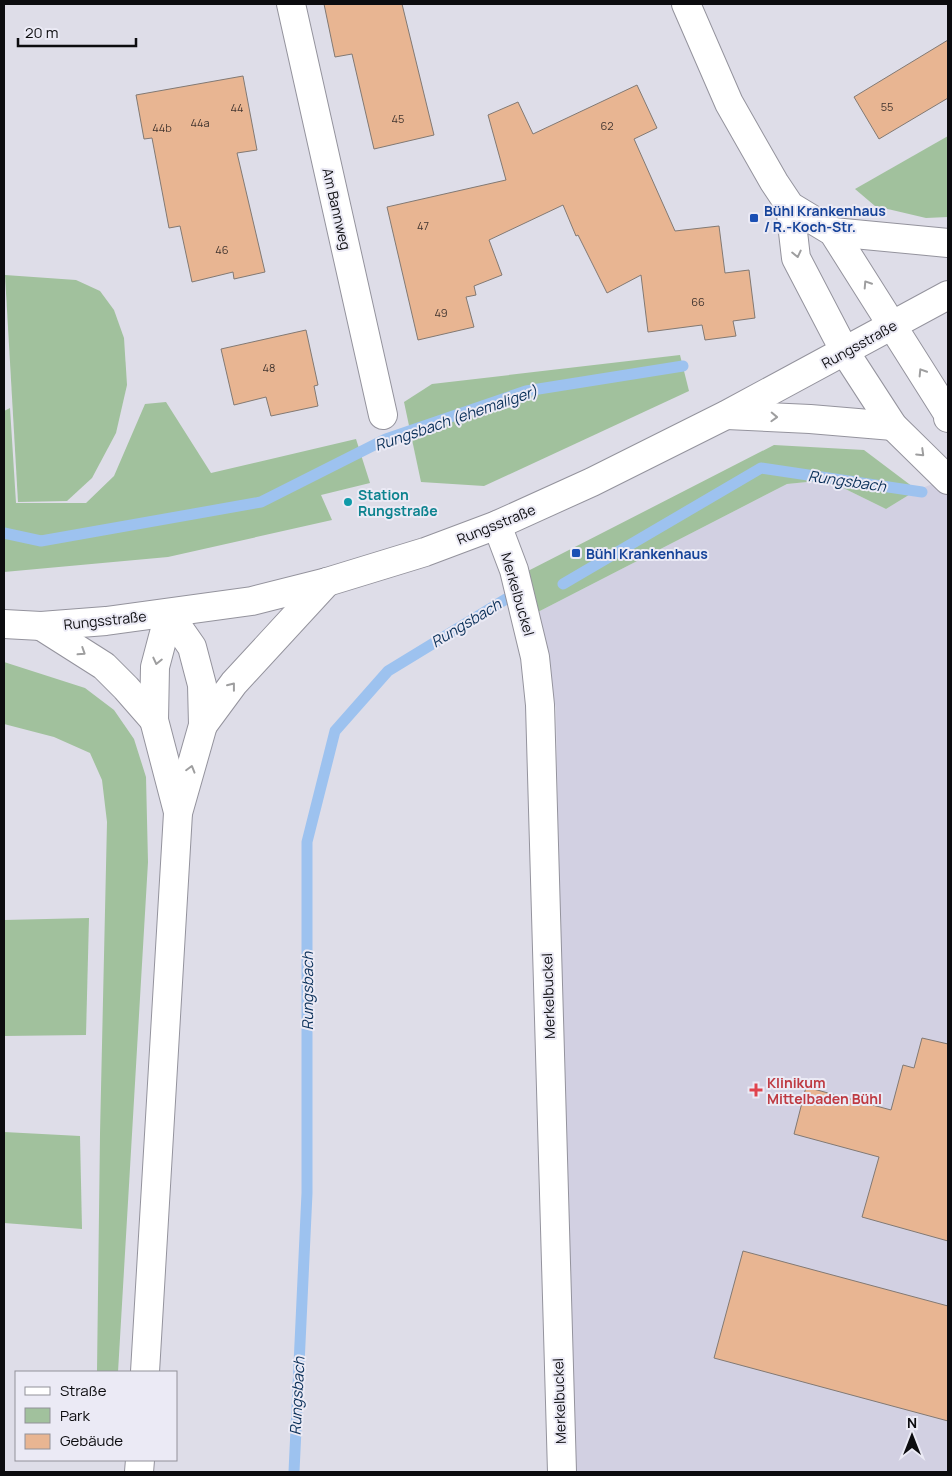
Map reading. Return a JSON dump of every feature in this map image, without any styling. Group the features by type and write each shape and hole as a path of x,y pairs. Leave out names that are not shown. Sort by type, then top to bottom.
{"street":[{"name":"Am Bannweg","path":"291,4 383,415"},
{"path":"686,4 729,103 774,182 790,206 833,232 948,243"},
{"path":"790,206 796,258 845,352 893,426 948,480"},
{"path":"833,232 948,414"},
{"name":"Rungsstraße","path":"4,624 41,626 106,621 169,614 252,601 327,582 425,552 497,526 592,482 726,415 948,295"},
{"path":"726,415 810,418 893,426"},
{"name":"Merkelbuckel","path":"497,526 514,570 535,657 540,705 562,1472"},
{"path":"203,725 234,683 327,582"},
{"path":"169,614 155,667 154,720 178,813"},
{"path":"145,1371 178,813 203,725 202,685 192,647 169,614"},
{"path":"41,626 104,666 154,720"}],"shaded area":[{"name":"Klinikum Mittelbaden Bühl","path":"948,478 948,1472 570,1472 556,708 534,614 787,484 827,480 886,509 917,490"}],"green space":[{"path":"948,136 948,217 926,218 875,206 855,189"},
{"path":"5,275 76,280 100,291 114,310 124,338 127,385 116,433 92,478 67,501 18,502"},
{"path":"680,355 689,391 484,486 421,482 404,402 432,384"},
{"path":"166,402 211,473 356,439 370,483 321,495 332,520 168,557 4,572 4,411 10,408 16,503 86,503 114,476 145,404"},
{"path":"774,445 864,450 917,490 886,509 827,480 787,484 534,614 524,573"},
{"path":"4,662 85,688 114,710 134,739 146,777 148,862 118,1371 97,1371 107,822 102,780 90,753 54,737 4,724"},
{"path":"89,918 86,1035 4,1036 4,920"},
{"path":"4,1132 80,1136 82,1229 4,1223"}],"building":[{"path":"324,4 402,4 434,135 374,149 352,54 335,57"},
{"path":"948,40 948,98 879,139 854,97"},
{"path":"243,76 257,150 237,153 265,272 234,279 233,272 192,282 180,226 169,228 152,138 144,139 136,95"},
{"path":"637,85 657,128 634,139 675,231 719,226 725,273 749,270 755,318 733,321 736,336 705,340 702,325 648,332 641,275 607,293 578,235 576,236 563,205 489,240 502,275 474,286 476,295 466,297 474,327 418,340 387,207 506,180 488,115 518,102 533,134"},
{"path":"306,330 318,385 314,386 318,406 271,416 266,397 234,405 221,349"},
{"path":"922,1038 948,1044 948,1241 862,1217 879,1157 794,1134 806,1087 891,1110 903,1065 914,1068"},
{"path":"743,1251 948,1306 948,1421 714,1358"}],"waterway":[{"name":"Rungsbach (ehemaliger)","path":"4,533 41,541 261,502 386,439 526,391 683,366"},
{"name":"Rungsbach","path":"563,584 761,468 922,492"},
{"name":"Rungsbach","path":"294,1472 307,1193 307,842 335,731 388,671 506,599"}],"place":[{"name":"Bühl Krankenhaus / R.-Koch-Str.","path":"754,218"},
{"name":"Station Rungstraße","path":"348,502"},
{"name":"Bühl Krankenhaus","path":"576,553"},
{"name":"Klinikum Mittelbaden Bühl","path":"756,1090"}]}
